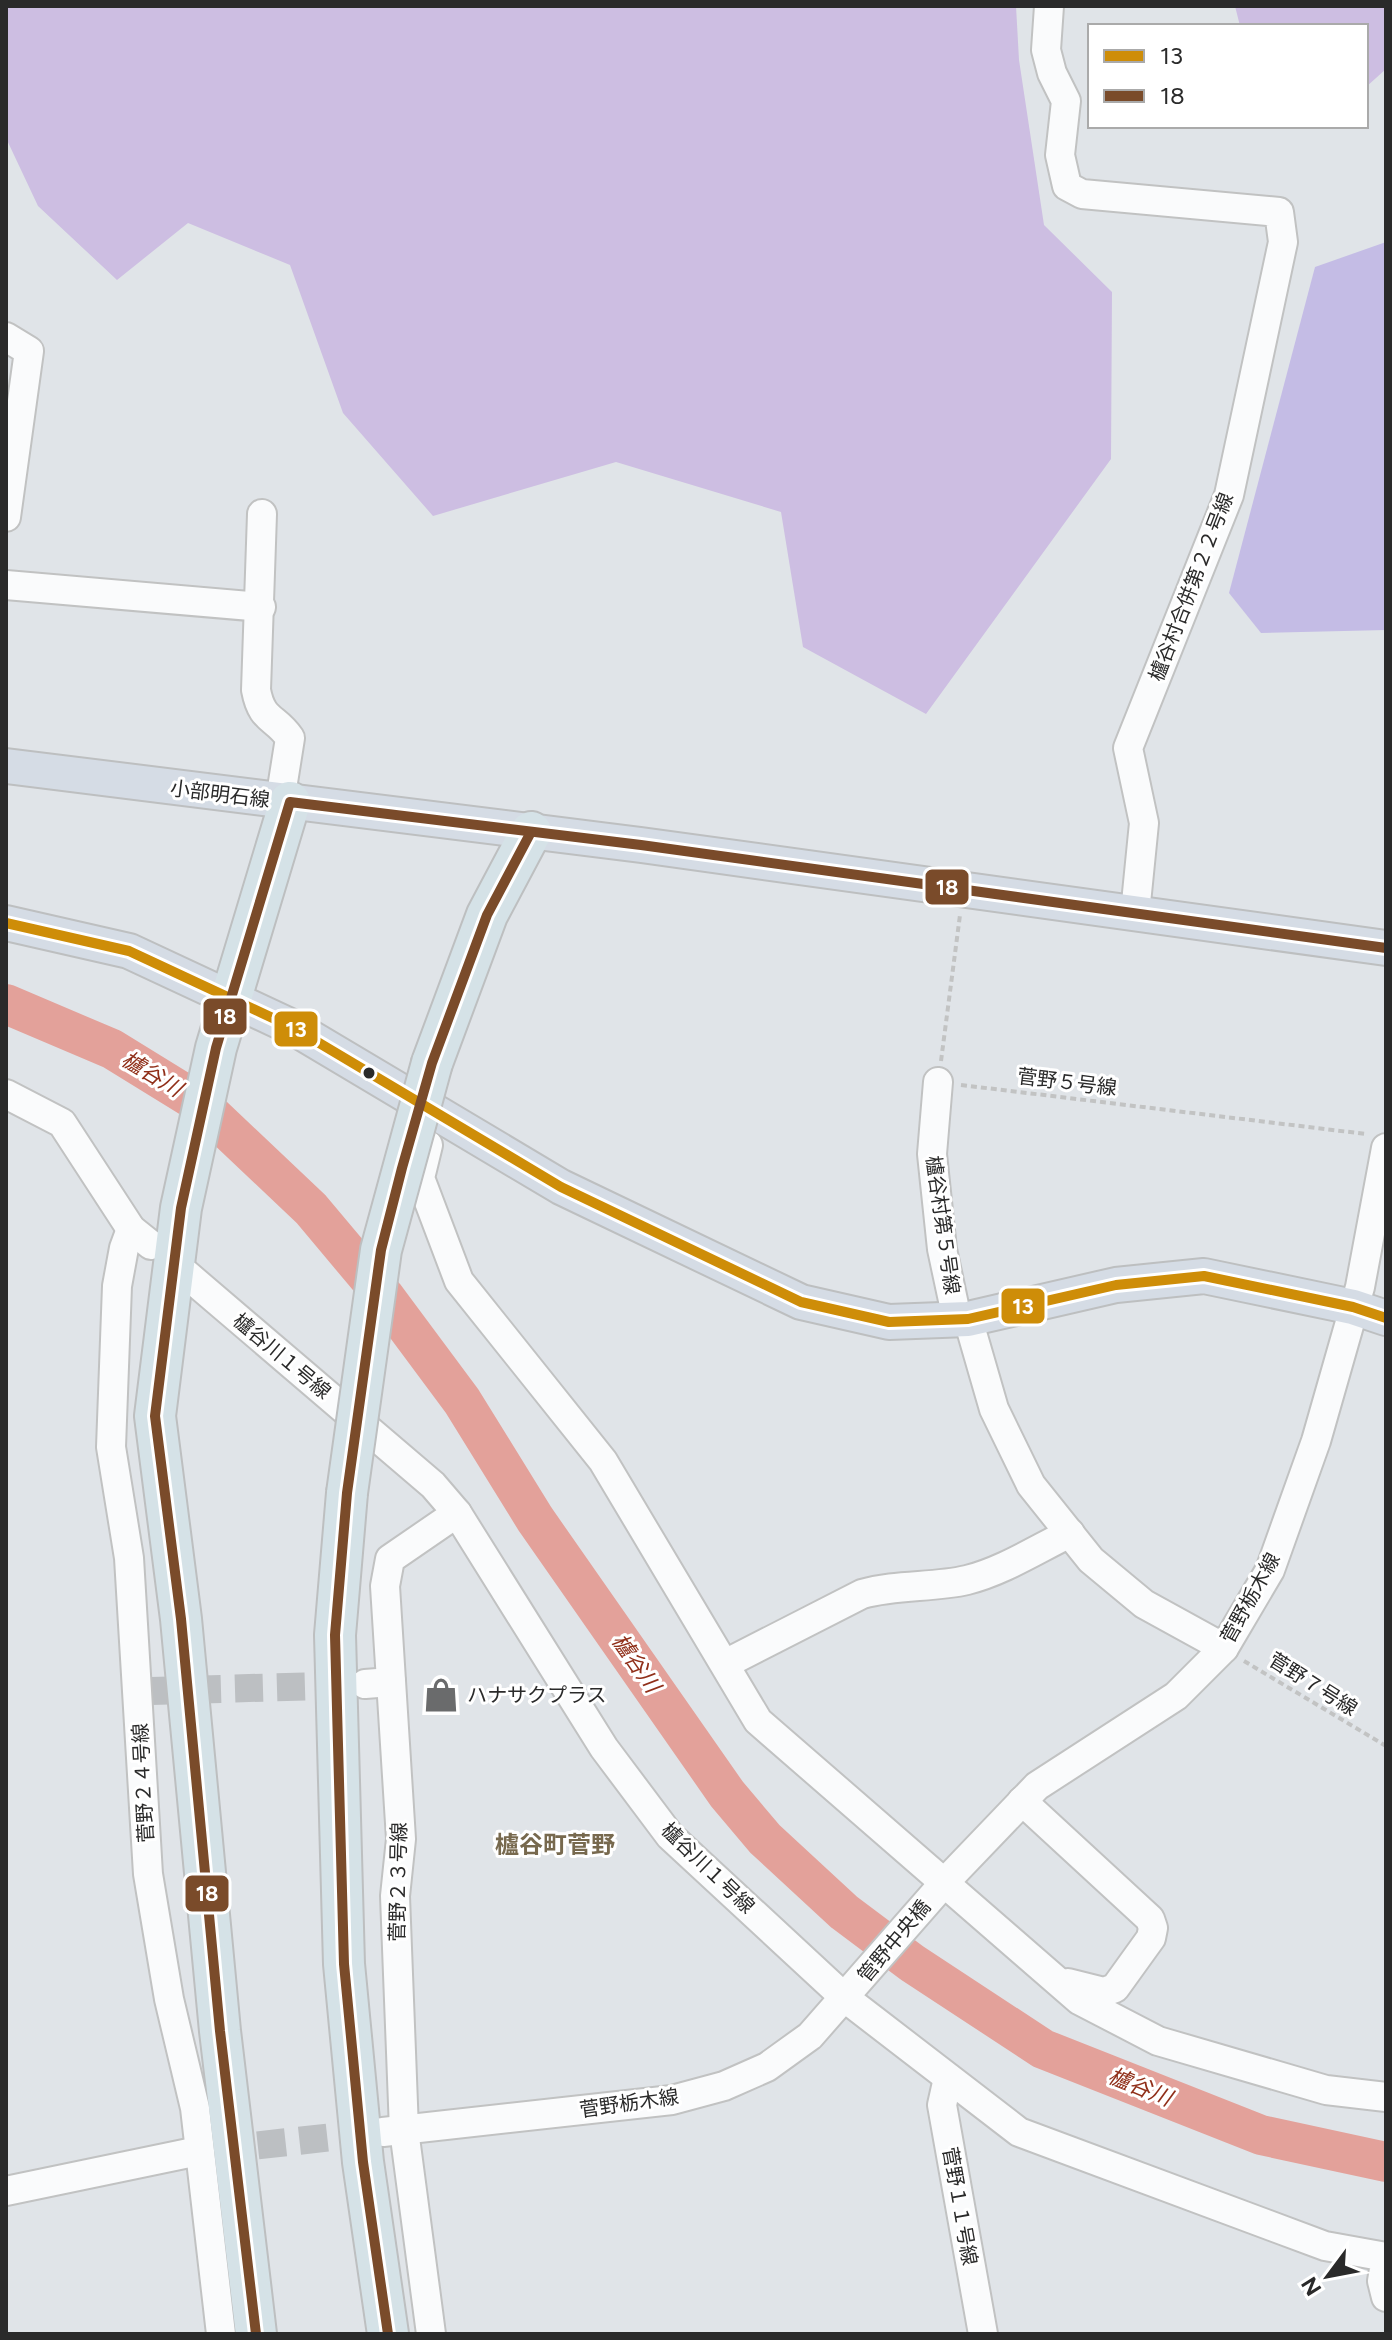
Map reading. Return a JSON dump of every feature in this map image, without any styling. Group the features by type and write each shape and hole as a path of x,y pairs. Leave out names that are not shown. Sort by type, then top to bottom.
{"highway":[{"path":"256,2334 220,2031 181,1619 155,1416 181,1208 228,998 285,802"},
{"path":"388,2334 363,2162 344,1964 335,1635 347,1493 381,1250 432,1063 487,915 531,832"}],"main road":[{"name":"小部明石線","path":"6,766 964,889 1386,948"},
{"path":"6,923 129,951 294,1028 561,1187 801,1302 889,1322 962,1319 1116,1285 1204,1276 1353,1307 1386,1318"}],"street":[{"name":"櫨谷村合併第２２号線","path":"1049,6 1046,50 1052,73 1066,101 1060,155 1067,186 1082,194 1279,212 1283,242 1229,495 1128,748 1144,823 1135,913"},
{"path":"6,517 17,344"},
{"path":"262,514 256,690 260,708 267,720 283,727 290,738 285,802"},
{"path":"6,585 261,607"},
{"name":"櫨谷村第５号線","path":"938,1082 932,1154 942,1249 962,1319 994,1409 1031,1485 1091,1560 1144,1604 1224,1648"},
{"name":"菅野２４号線","path":"6,1094 62,1123 141,1237 124,1248 117,1286 111,1447 129,1558 144,1690 148,1874 169,1999 195,2108 221,2334"},
{"path":"436,1113 420,1178 459,1281 603,1461 758,1721 1079,2000 1158,2041 1326,2090 1386,2097"},
{"name":"菅野栃木線","path":"944,1883 1022,1801 1070,1764 1176,1696 1224,1648 1270,1570 1316,1441 1360,1287 1378,1141"},
{"name":"櫨谷川１号線","path":"186,1274 433,1485 457,1513 604,1748 670,1836 845,1998 1019,2132 1325,2246 1386,2257"},
{"name":"菅野２３号線","path":"431,2334 393,2131 395,1896 401,1839 378,1683 390,1559 457,1513"},
{"path":"725,1664 862,1594 884,1588 967,1580 1070,1533"},
{"path":"1022,1801 1150,1919 1153,1928 1151,1938 1115,1988 1104,1992 1055,1979"},
{"name":"管野中央橋","path":"845,1998 944,1883"},
{"name":"菅野栃木線","path":"393,2131 672,2100 724,2086 767,2067 810,2036 845,1998"},
{"name":"菅野１１号線","path":"948,2078 942,2105 983,2334"},
{"path":"6,2191 189,2153"},
{"path":"1386,2257 1382,2281 1386,2297"}],"path":[{"path":"938,1082 964,889"},
{"name":"菅野５号線","path":"938,1082 1378,1141"},
{"name":"菅野７号線","path":"1224,1648 1386,1746"}],"shaded area":[{"path":"6,6 1016,6 1019,60 1044,225 1112,292 1111,459 926,714 803,647 781,512 616,462 433,516 343,413 290,265 188,223 117,280 38,206 6,138"},
{"path":"1235,6 1386,6 1386,69 1368,85 1368,24 1240,24"},
{"path":"1386,242 1386,630 1261,633 1229,593 1315,267"}],"waterway":[{"name":"櫨谷川","path":"6,1004 112,1049 198,1102 311,1209 384,1296 462,1401 535,1519 727,1794 765,1839 844,1912 912,1963 1043,2049 1261,2135 1386,2162"}],"tunnel":[{"path":"151,1691 352,1685"},
{"path":"216,2150 378,2132"}],"transit line":[{"name":"18","path":"256,2334 220,2031 181,1619 155,1416 181,1208 216,1048 290,802 641,845 1386,948"},
{"name":"18","path":"388,2334 363,2162 344,1964 335,1635 347,1493 381,1250 402,1168 432,1063 487,915 531,832"},
{"name":"13","path":"6,923 129,951 294,1028 561,1187 801,1302 889,1322 968,1319 1116,1285 1204,1276 1353,1307 1386,1318"}],"place":[{"name":"ハナサクプラス","path":"441,1695"}],"district":[{"name":"櫨谷町菅野","path":"555,1844"}]}
